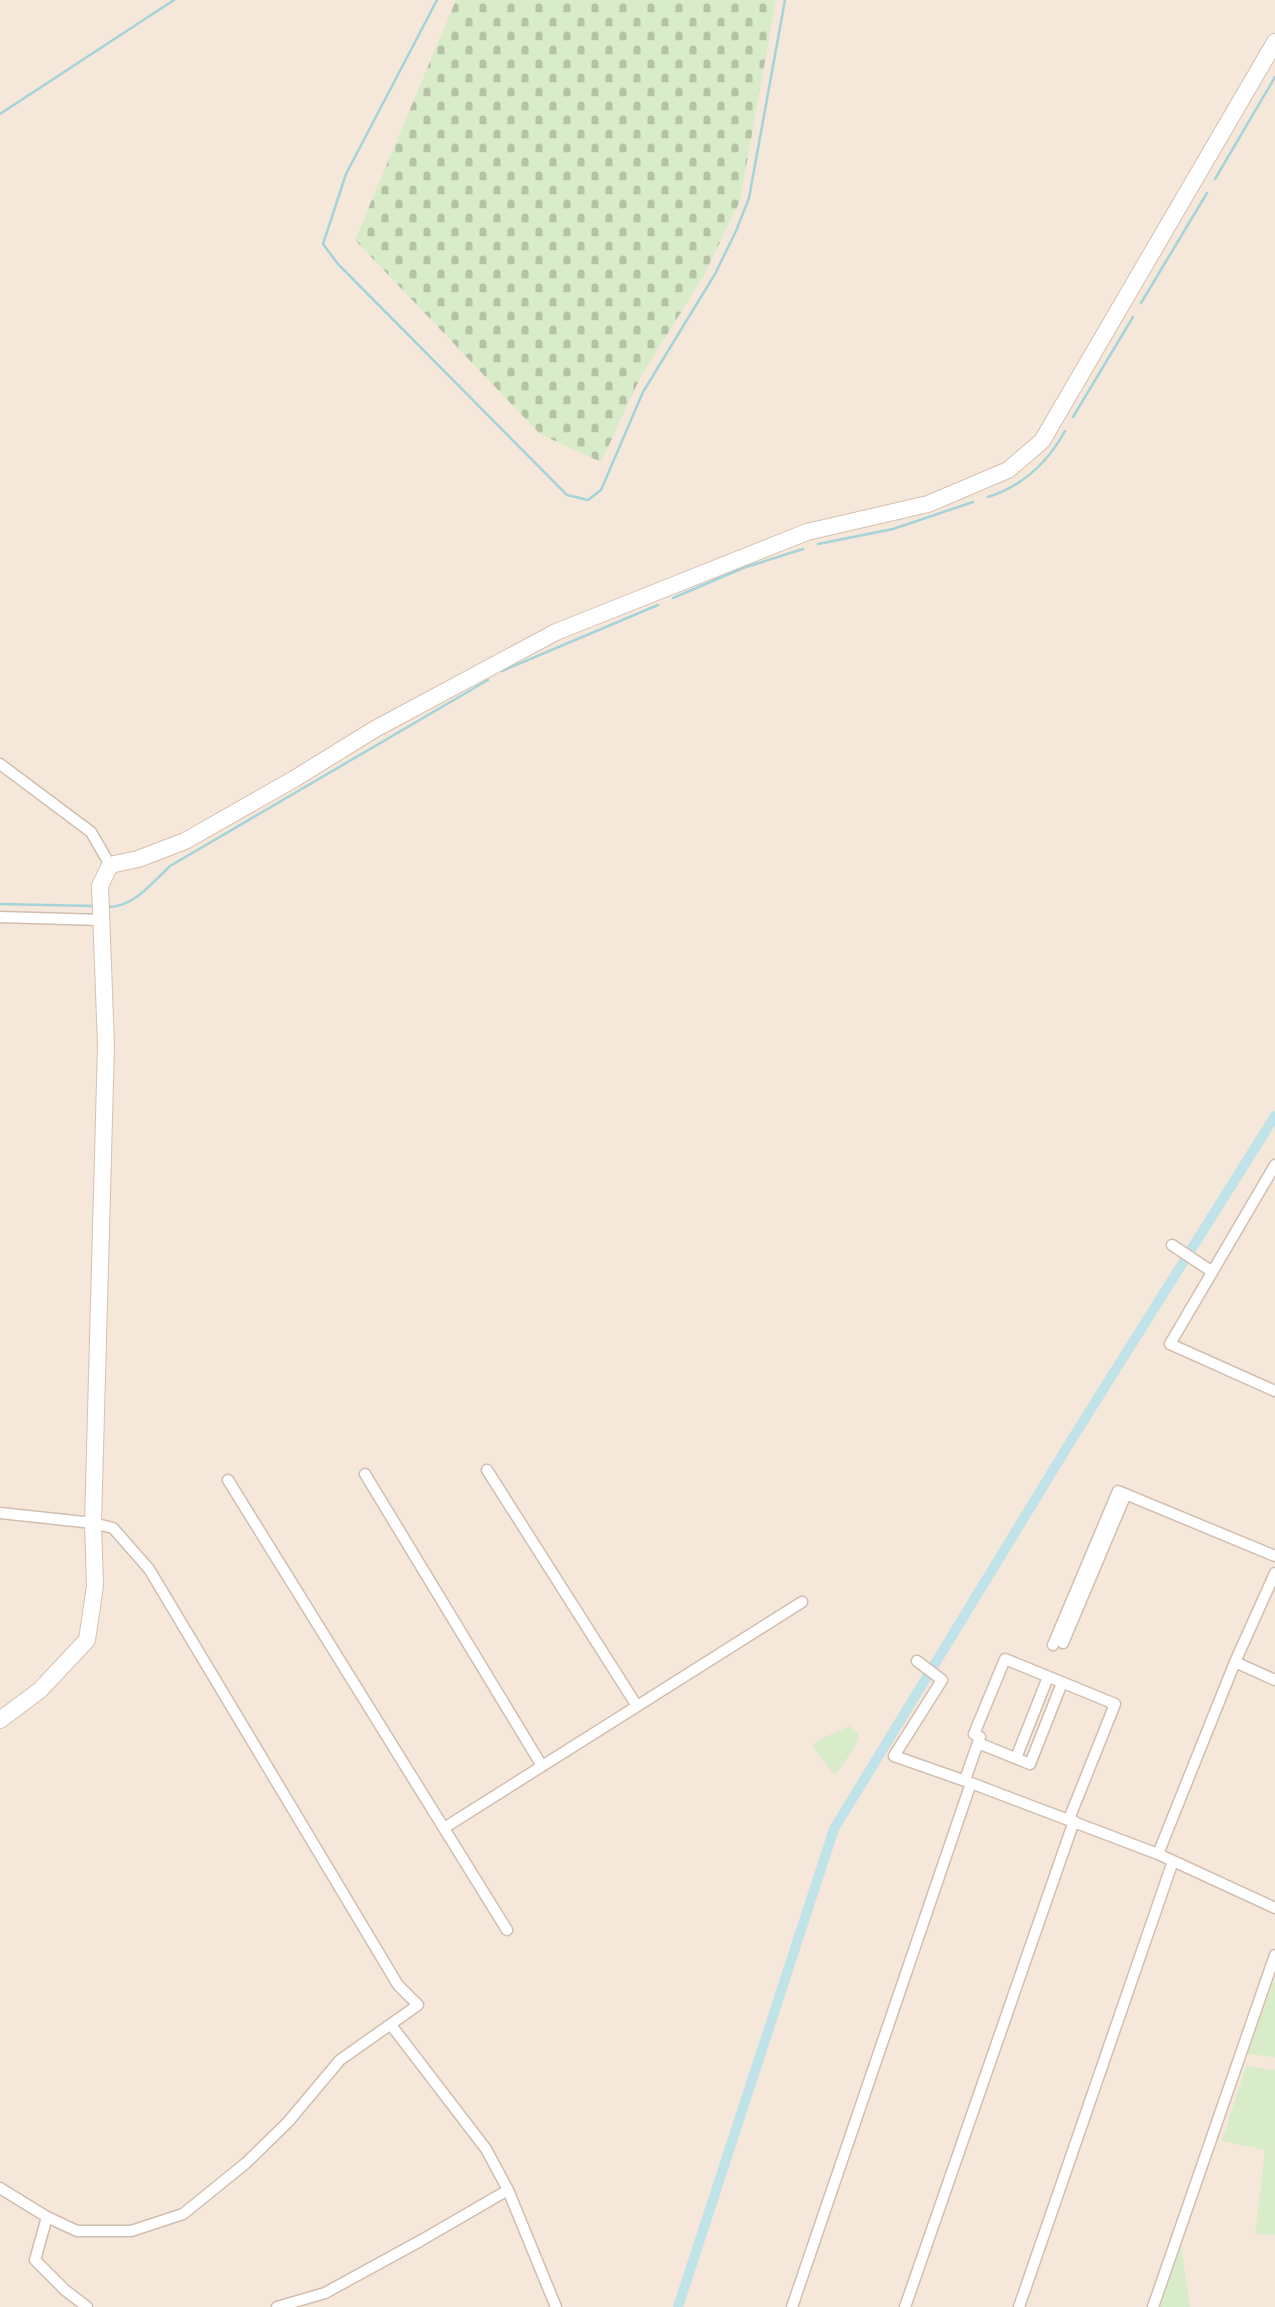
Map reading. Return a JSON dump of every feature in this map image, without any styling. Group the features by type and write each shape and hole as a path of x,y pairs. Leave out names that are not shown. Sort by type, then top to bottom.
{"street":[{"path":"110,865 138,859 185,841 375,729 556,632 807,532 928,503 1008,470 1042,441 1275,42"},
{"path":"0,764 91,832 110,865"},
{"path":"0,1720 40,1690 87,1640 95,1586 93,1523 106,1045 100,886 110,865"},
{"path":"0,917 101,911"},
{"path":"1275,1165 1170,1344 1275,1391"},
{"path":"1172,1245 1211,1271"},
{"path":"487,1469 637,1706"},
{"path":"365,1474 542,1766"},
{"path":"228,1480 507,1930"},
{"path":"1058,1644 1118,1491 1275,1556"},
{"path":"0,1513 93,1523 113,1528 149,1569 398,1984 418,2006 340,2060 288,2122 254,2155 183,2214 131,2231 77,2231 47,2217 0,2188"},
{"path":"1158,1854 1235,1662 1275,1573"},
{"path":"444,1828 802,1602"},
{"path":"792,2307 968,1781 980,1737 974,1734 1005,1659 1115,1704 1072,1820 905,2307"},
{"path":"917,1661 942,1680 894,1756 968,1781 1158,1854 1275,1908"},
{"path":"1235,1662 1275,1680"},
{"path":"1016,1758 1048,1677"},
{"path":"978,1743 1030,1764 1062,1683"},
{"path":"1019,2307 1173,1861"},
{"path":"1153,2307 1275,1955"},
{"path":"391,2025 486,2149 508,2190 556,2307"},
{"path":"277,2307 325,2293 508,2190"},
{"path":"47,2217 35,2260 65,2290 87,2307"}],"shaded area":[{"path":"0,0 1275,0 1275,2307 0,2307"}],"green space":[{"path":"456,0 776,0 740,201 703,277 640,378 601,462 540,434 355,240"},
{"path":"849,1726 858,1733 858,1740 835,1776 813,1747 815,1742"},
{"path":"1275,1978 1275,2057 1247,2054"},
{"path":"1246,2066 1275,2070 1275,2235 1255,2234 1265,2150 1222,2141"},
{"path":"1181,2245 1190,2307 1160,2307"}],"waterway":[{"path":"0,114 174,0"},
{"path":"437,0 346,174 323,244 338,264 567,495 588,500 601,490 643,392 715,274 736,231 749,198 785,0"},
{"path":"1215,179 1275,77"},
{"path":"1141,303 1207,193"},
{"path":"1073,417 1133,317"},
{"path":"988,497 1033,472 1051,453 1065,431"},
{"path":"818,544 893,529 973,502"},
{"path":"673,598 743,568 803,549"},
{"path":"502,671 658,605"},
{"path":"108,907 135,898 170,866 488,680"},
{"path":"0,904 95,906"},
{"path":"678,2307 834,1829 1069,1444 1275,1116"}]}
